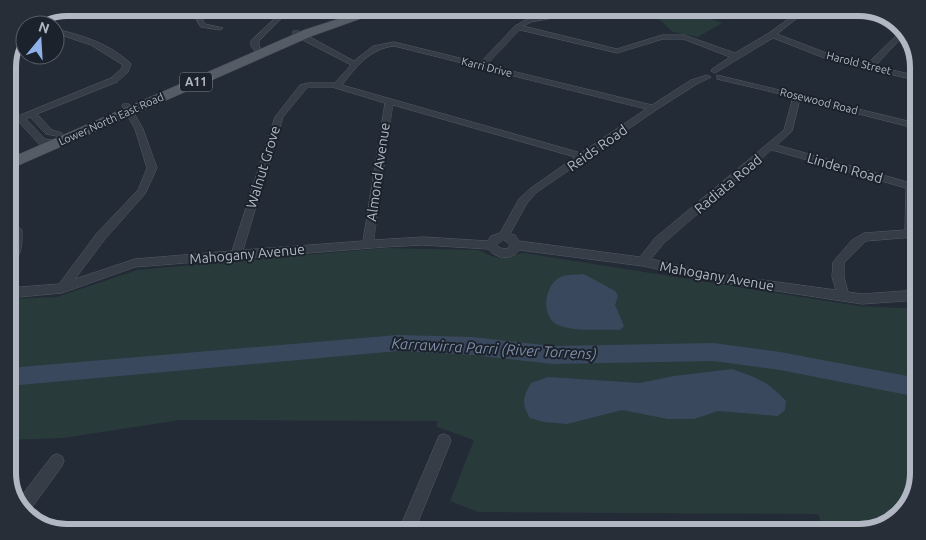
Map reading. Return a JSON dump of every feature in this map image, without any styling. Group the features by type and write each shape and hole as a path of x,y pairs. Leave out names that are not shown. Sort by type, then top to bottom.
{"main road":[{"name":"Lower North East Road","path":"16,154 345,16"},
{"name":"Lower North East Road","path":"299,34 356,16"},
{"name":"Lower North East Road","path":"16,160 52,140"}],"street":[{"path":"198,16 203,26 220,28"},
{"path":"259,51 254,44 256,39 280,16"},
{"path":"482,65 517,27 528,20 553,16"},
{"path":"717,74 736,56 772,35 797,16"},
{"path":"517,27 617,51 662,37 684,37 736,56"},
{"path":"16,120 114,80 125,70 127,64 107,48 86,39 65,34"},
{"path":"299,34 355,64"},
{"name":"Harold Street","path":"772,35 836,59 910,76"},
{"path":"869,67 899,36"},
{"name":"Karri Drive","path":"335,85 362,55 383,44 394,44 653,108"},
{"name":"Rosewood Road","path":"706,77 714,78 717,74 910,124"},
{"name":"Reids Road","path":"504,236 523,201 534,190 585,157 653,108 694,82 706,77"},
{"name":"Walnut Grove","path":"236,255 275,126 282,112 303,87 308,85 335,85"},
{"path":"335,85 585,157"},
{"name":"Radiata Road","path":"643,262 659,241 772,147 788,131 797,96"},
{"name":"Almond Avenue","path":"368,244 389,101"},
{"path":"62,288 100,236 142,192 152,168 139,129 128,108"},
{"path":"31,113 49,132 52,140"},
{"path":"20,118 52,140"},
{"name":"Linden Road","path":"772,147 910,187"},
{"path":"16,251 17,230"},
{"path":"843,296 838,276 839,262 856,243 864,237 910,234"},
{"path":"504,236 511,238 516,245 514,250 504,254 496,251 491,245 495,239 504,236"},
{"name":"Mahogany Avenue","path":"16,292 62,288 136,263 368,244 423,242 491,245"},
{"name":"Mahogany Avenue","path":"516,245 643,262 711,277 862,299 910,296"},
{"path":"409,524 444,441"},
{"path":"26,502 57,461"}],"shaded area":[{"path":"656,16 709,16 706,17 722,23 698,37 673,32"},
{"path":"385,248 479,250 501,258 524,253 859,306 910,309 910,473 908,486 899,504 890,513 878,520 859,524 822,524 818,514 478,512 450,501 474,440 437,427 437,421 180,420 63,438 16,440 16,299 57,297 137,270"}],"water":[{"path":"584,274 615,291 618,296 615,305 624,326 620,330 565,327 552,321 548,315 546,301 551,286 555,281 564,276"},
{"path":"732,369 767,384 786,401 785,410 778,416 718,411 694,419 668,419 622,410 567,424 544,422 530,418 524,404 525,396 531,383 548,377 640,383 674,376"}],"waterway":[{"name":"Karrawirra Parri (River Torrens)","path":"16,376 398,343 473,346 553,355 713,352 780,361 910,386"}]}
